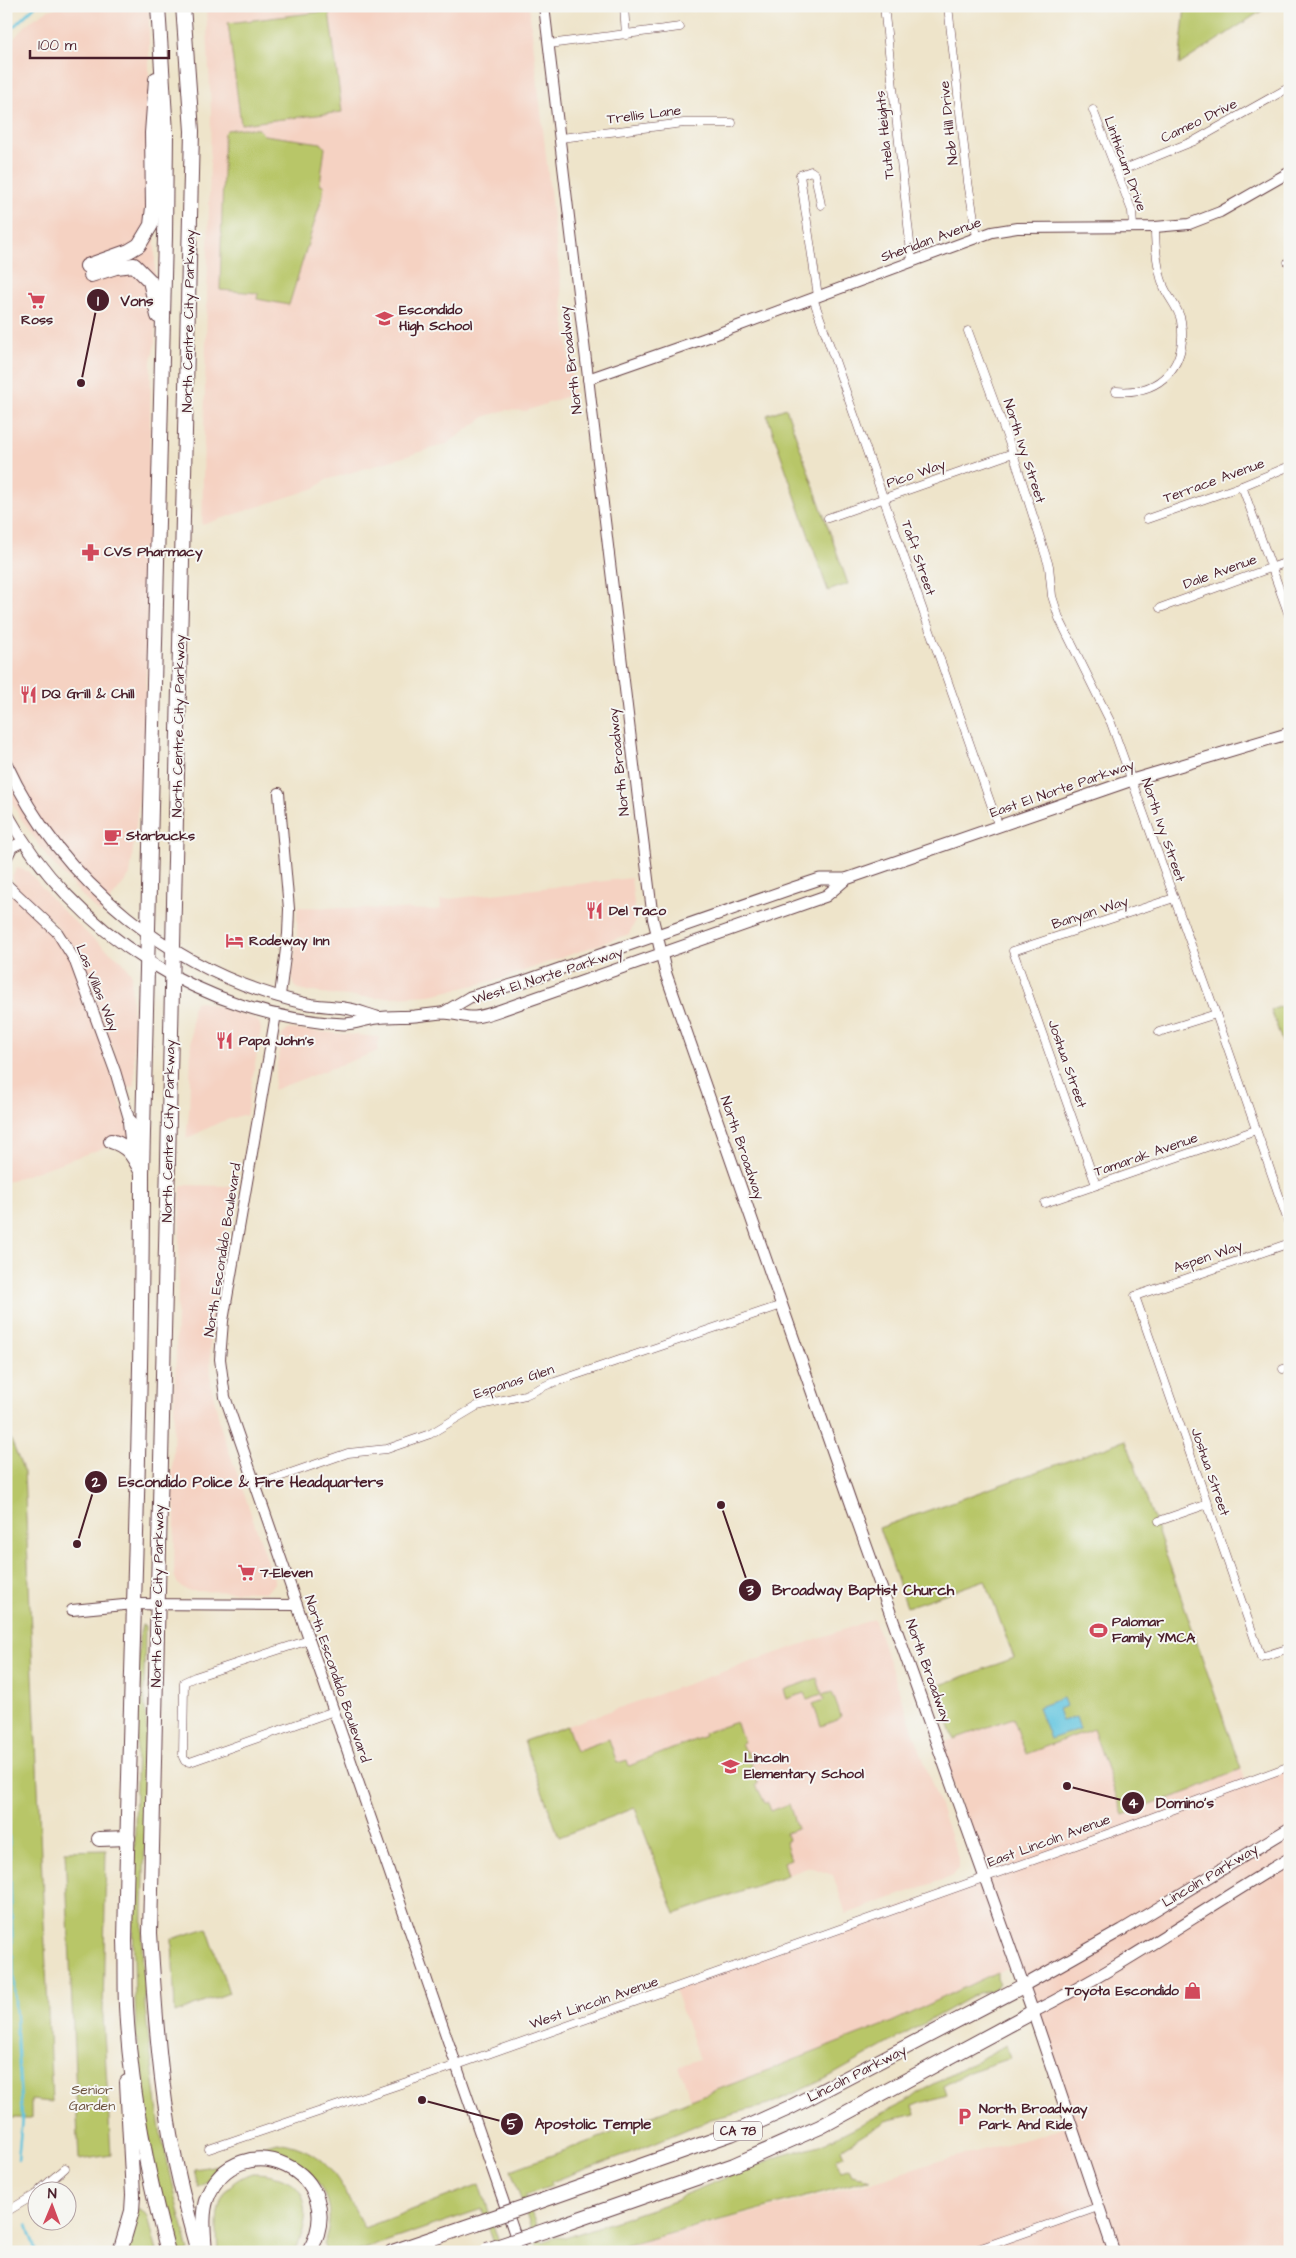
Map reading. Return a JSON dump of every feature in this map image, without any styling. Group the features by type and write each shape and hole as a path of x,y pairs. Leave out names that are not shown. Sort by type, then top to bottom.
{"highway":[{"name":"North Centre City Parkway","path":"158,6 166,132 163,338 142,1173 142,1295 128,1838 126,2007 144,2143 156,2207 168,2252"},
{"name":"North Centre City Parkway","path":"183,6 192,131 150,1933 155,2020 168,2123 180,2184 198,2252"},
{"path":"162,54 156,76 152,133 153,207 151,225 139,245 89,270 134,265 144,272 150,281 163,338"},
{"path":"130,1122 134,1156"},
{"path":"111,1141 125,1146 134,1156 142,1173"},
{"path":"99,1839 128,1838"},
{"name":"Lincoln Parkway","path":"392,2252 731,2134 783,2111 1023,1986"},
{"path":"120,2252 130,2218 133,2195 128,2128 126,2007"},
{"name":"Lincoln Parkway","path":"485,2251 734,2165 820,2127 1033,2012"},
{"path":"205,2252 204,2213 213,2186 226,2171 239,2164 258,2160 280,2162 291,2167 300,2173 313,2189 318,2200 320,2222 309,2252"}],"main road":[{"name":"East El Norte Parkway","path":"656,935 820,879 846,879 1132,780 1290,733"},
{"name":"West El Norte Parkway","path":"6,763 27,803 64,856 105,899 173,951 224,976 280,996 303,1003 346,1008 379,1017"},
{"name":"West El Norte Parkway","path":"6,812 24,841 58,885 82,910 124,945 173,976 220,996 276,1014 317,1022 347,1024 379,1017 443,1013 474,1017 502,1010 662,955"},
{"name":"East El Norte Parkway","path":"662,955 826,896 846,879"},
{"name":"West El Norte Parkway","path":"443,1013 470,997 522,982 656,935"},
{"name":"North Broadway","path":"656,935 782,1305 986,1877 1114,2252"},
{"name":"Lincoln Parkway","path":"1023,1986 1122,1930 1290,1828"},
{"name":"Lincoln Parkway","path":"1033,2012 1126,1960 1221,1898 1290,1858"}],"street":[{"name":"North Broadway","path":"544,6 588,379 611,554 652,918 656,935"},
{"path":"624,6 626,35"},
{"name":"Tutela Heights","path":"884,6 912,261"},
{"name":"Nob Hill Drive","path":"948,6 968,182 977,237"},
{"path":"549,44 680,27"},
{"name":"Cameo Drive","path":"1117,172 1194,141 1290,87"},
{"name":"Linthicum Drive","path":"1092,110 1132,211 1132,227"},
{"name":"Trellis Lane","path":"560,138 695,122 732,123"},
{"name":"Taft Street","path":"821,205 815,174 811,171 800,175 816,297 999,827"},
{"name":"Sheridan Avenue","path":"588,379 999,230 1017,228 1155,227 1189,224 1209,217 1290,172"},
{"path":"1116,391 1131,392 1153,386 1165,378 1176,363 1182,343 1181,319 1165,288 1159,268 1155,227"},
{"name":"North Ivy Street","path":"968,331 1013,453 1049,566 1052,596 1059,618 1111,723 1216,1014 1290,1227"},
{"name":"Pico Way","path":"828,518 1013,453"},
{"name":"Terrace Avenue","path":"1146,519 1242,486 1290,466"},
{"path":"1242,486 1290,618"},
{"name":"Dale Avenue","path":"1160,608 1290,561"},
{"path":"279,793 288,909 288,934 280,996"},
{"path":"6,859 12,847 24,841"},
{"name":"Las Villas Way","path":"6,884 57,932 74,958 115,1071 130,1122"},
{"name":"Banyan Way","path":"1014,951 1174,898"},
{"name":"Joshua Street","path":"1014,951 1096,1185"},
{"name":"North Escondido Boulevard","path":"276,1014 223,1321 220,1359 225,1397 521,2252"},
{"path":"1159,1032 1216,1014"},
{"name":"Tamarak Avenue","path":"1045,1203 1256,1130"},
{"name":"Aspen Way","path":"1134,1296 1290,1242"},
{"name":"Joshua Street","path":"1134,1296 1261,1657 1290,1648"},
{"name":"Espanas Glen","path":"256,1485 348,1453 387,1449 430,1434 477,1406 525,1395 549,1384 782,1305"},
{"path":"1159,1521 1208,1504"},
{"path":"72,1610 158,1603 297,1605"},
{"path":"309,1640 195,1676 184,1682 184,1761 190,1762 334,1711"},
{"name":"East Lincoln Avenue","path":"986,1877 1290,1766"},
{"name":"West Lincoln Avenue","path":"209,2149 456,2065 986,1877"},
{"path":"52,2180 65,2168"},
{"path":"6,2212 28,2199"},
{"path":"970,2252 1098,2207"}],"shaded area":[{"path":"149,6 149,209 155,240 155,343 151,361 145,749 130,875 100,913 48,858 20,817 6,791 6,47 29,22 48,10 60,7 94,8"},
{"name":"Escondido High School","path":"206,6 529,6 573,394 526,411 506,410 486,416 447,444 326,480 315,488 202,525 211,111"},
{"path":"17,868 28,871 58,906 90,936 122,961 131,973 135,1086 127,1088 79,958 53,921 15,886 12,876"},
{"path":"631,878 636,920 629,934 498,980 430,995 377,998 301,990 295,987 292,981 297,935 297,907 438,910 441,908 440,900"},
{"path":"14,891 36,911 74,959 132,1138 6,1182 6,893"},
{"path":"199,1001 253,1018 259,1022 261,1029 246,1116 242,1115 220,1122 186,1139 189,1112 192,1009 195,1002"},
{"path":"289,1029 379,1037 378,1051 273,1090 282,1035"},
{"path":"181,1185 233,1186 210,1328 211,1384 221,1428 274,1579 274,1583 267,1592 188,1591 178,1584 174,1575 175,1511 172,1480"},
{"name":"Lincoln Elementary School","path":"874,1619 958,1858 958,1869 953,1876 846,1914 833,1875 810,1867 675,1914 635,1808 559,1837 524,1741"},
{"path":"1201,1654 1246,1782 1290,1766 1290,2252 602,2252 872,2182 939,2161 1042,2135 1070,2124 1015,1964 892,2022 691,2100 679,2066 699,2059 674,1988 985,1877 939,1744 1013,1718 1026,1754 1077,1695"}],"green space":[{"path":"1185,6 1269,6 1179,65"},
{"path":"329,11 342,112 241,124 228,23"},
{"path":"258,129 264,135 321,143 325,148 320,184 324,185 322,198 289,305 257,299 258,293 220,290 224,133 227,130"},
{"path":"786,408 848,584 828,591 767,415"},
{"path":"1290,1003 1290,1064 1271,1010"},
{"path":"6,1428 24,1472 52,2102 31,2100 31,2118 11,2118 6,2067"},
{"name":"Palomar Family YMCA","path":"1126,1440 1241,1769 1190,1791 1123,1815 1093,1729 1026,1754 1013,1718 954,1739 935,1687 1014,1658 985,1580 907,1607 879,1528"},
{"path":"142,1625 145,1626 144,1694 148,1740 142,1943 145,2008 160,2130 189,2252 174,2252 157,2181 144,2109 136,2033 133,1924 139,1638"},
{"path":"817,1678 822,1694 807,1699 804,1693 787,1699 784,1690"},
{"path":"832,1692 841,1716 835,1721 821,1726 813,1704 824,1700 822,1695"},
{"path":"736,1722 744,1742 741,1743 745,1752 747,1751 758,1784 756,1785 765,1803 768,1803 771,1811 789,1804 797,1829 786,1833 788,1840 785,1842 791,1859 783,1862 787,1875 675,1914 635,1808 559,1837 524,1741 567,1726 576,1751 609,1739 617,1763 627,1760 629,1766 705,1736 704,1733"},
{"name":"Senior Garden","path":"106,1850 103,2015 111,2155 79,2160 65,1851"},
{"path":"207,1928 229,1993 175,2013 172,1939"},
{"path":"997,1972 997,1979 1000,1983 993,1991 978,1993 825,2079 768,2105 711,2119 637,2150 551,2182 552,2186 525,2195 542,2242 557,2237 565,2238 678,2200 681,2196 780,2156 820,2145 911,2099 921,2091 1006,2045 1010,2058 969,2072 943,2086 946,2095 912,2106 915,2114 886,2121 841,2149 844,2156 836,2159 841,2171 848,2169 851,2175 871,2179 602,2252 539,2252 511,2170 620,2130 642,2119 892,2022"},
{"path":"277,2142 295,2146 322,2161 341,2184 364,2228 480,2184 502,2252 497,2252 482,2209 355,2252 327,2252 323,2244 329,2225 328,2206 321,2189 310,2174 296,2162 278,2154 260,2152 240,2155 228,2162 209,2180 198,2187 194,2169 219,2165 236,2153"},
{"path":"252,2173 285,2179 296,2187 302,2196 305,2208 305,2222 294,2252 218,2252 218,2215 224,2195 230,2186"},
{"path":"138,2208 148,2216 157,2252 128,2252"}],"water":[{"path":"1063,1698 1066,1706 1058,1709 1062,1721 1076,1717 1080,1729 1050,1739 1038,1707"}],"waterway":[{"path":"6,34 35,6"},
{"path":"6,1750 14,1985 22,2118 18,2160"},
{"path":"27,2225 36,2252"}],"place":[{"name":"Ross","path":"37,300"},
{"name":"Escondido High School","path":"385,318"},
{"name":"Vons","path":"81,383"},
{"name":"CVS Pharmacy","path":"90,552"},
{"name":"DQ Grill & Chill","path":"28,694"},
{"name":"Starbucks","path":"112,836"},
{"name":"Del Taco","path":"595,911"},
{"name":"Rodeway Inn","path":"235,941"},
{"name":"Papa John's","path":"225,1041"},
{"name":"Broadway Baptist Church","path":"721,1505"},
{"name":"Escondido Police & Fire Headquarters","path":"77,1544"},
{"name":"7-Eleven","path":"246,1573"},
{"name":"Palomar Family YMCA","path":"1098,1630"},
{"name":"Lincoln Elementary School","path":"730,1766"},
{"name":"Domino's","path":"1067,1786"},
{"name":"Toyota Escondido","path":"1193,1991"},
{"name":"Apostolic Temple","path":"422,2100"},
{"name":"North Broadway Park And Ride","path":"965,2117"}]}
